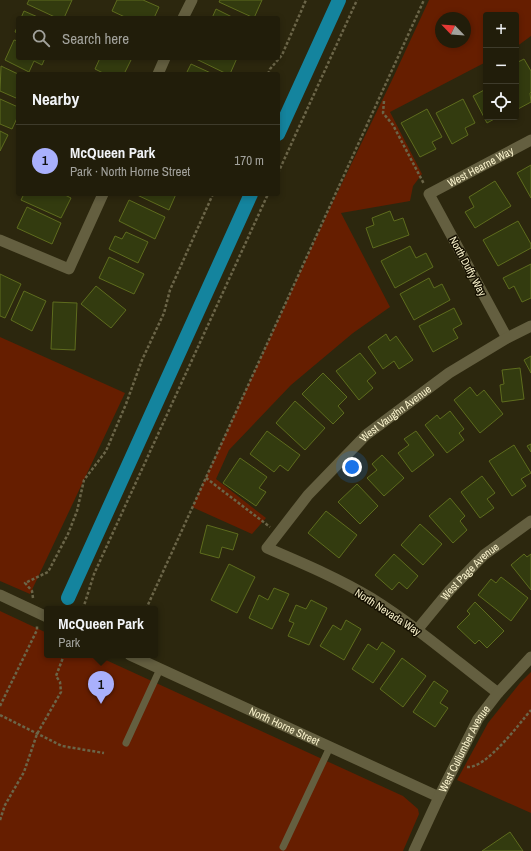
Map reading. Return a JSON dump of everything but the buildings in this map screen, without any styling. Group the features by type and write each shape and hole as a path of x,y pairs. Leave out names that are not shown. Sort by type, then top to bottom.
{"street":[{"path":"184,16 192,0"},
{"path":"159,72 164,60"},
{"name":"West Hearne Way","path":"429,194 531,140"},
{"name":"North Duffy Way","path":"429,194 506,338"},
{"path":"0,240 69,269 102,196"},
{"name":"West Vaughn Avenue","path":"267,548 308,495 366,435 449,373 506,338 531,326"},
{"name":"West Page Avenue","path":"417,630 450,590 484,555 531,521"},
{"name":"North Nevada Way","path":"267,548 315,568 371,598 417,630 498,693"},
{"path":"0,595 44,616"},
{"name":"West Cullumber Avenue","path":"414,851 438,797 478,719 498,693 531,657"},
{"name":"North Horne Street","path":"136,658 438,797"}],"lane":[{"path":"126,743 160,669"},
{"path":"283,847 330,747"}],"path":[{"path":"280,57 306,0"},
{"path":"280,169 357,0"},
{"path":"147,606 424,0"},
{"path":"269,72 278,60"},
{"path":"384,102 383,113 393,125 429,194"},
{"path":"0,706 37,630 32,591 26,583 48,572 68,534 77,511 84,480 106,451 126,404 142,360 164,313 170,290 212,196"},
{"path":"84,606 94,574 267,196"},
{"path":"206,478 278,533"},
{"path":"0,820 6,805 24,772 37,734 62,692 60,682 56,676 63,658"},
{"path":"455,763 469,768 479,764 499,748 531,710"},
{"path":"0,715 62,746 104,753"}],"shaded area":[{"path":"429,0 531,0 531,36 519,45 519,12 483,12 483,64 390,112 422,174 413,186 410,201 341,213 390,307 353,333 291,385 229,450 216,479 266,518 252,534 192,507 329,210"},
{"path":"0,337 125,393 30,594 0,581"},
{"path":"0,611 44,632 44,658 102,658 403,796 418,809 419,814 403,851 0,851"},
{"path":"531,672 531,813 457,780 488,723 520,683"}],"waterway":[{"path":"280,130 339,0"},
{"path":"68,598 250,196"}],"place":[{"name":"McQueen Park","path":"101,704"}]}
